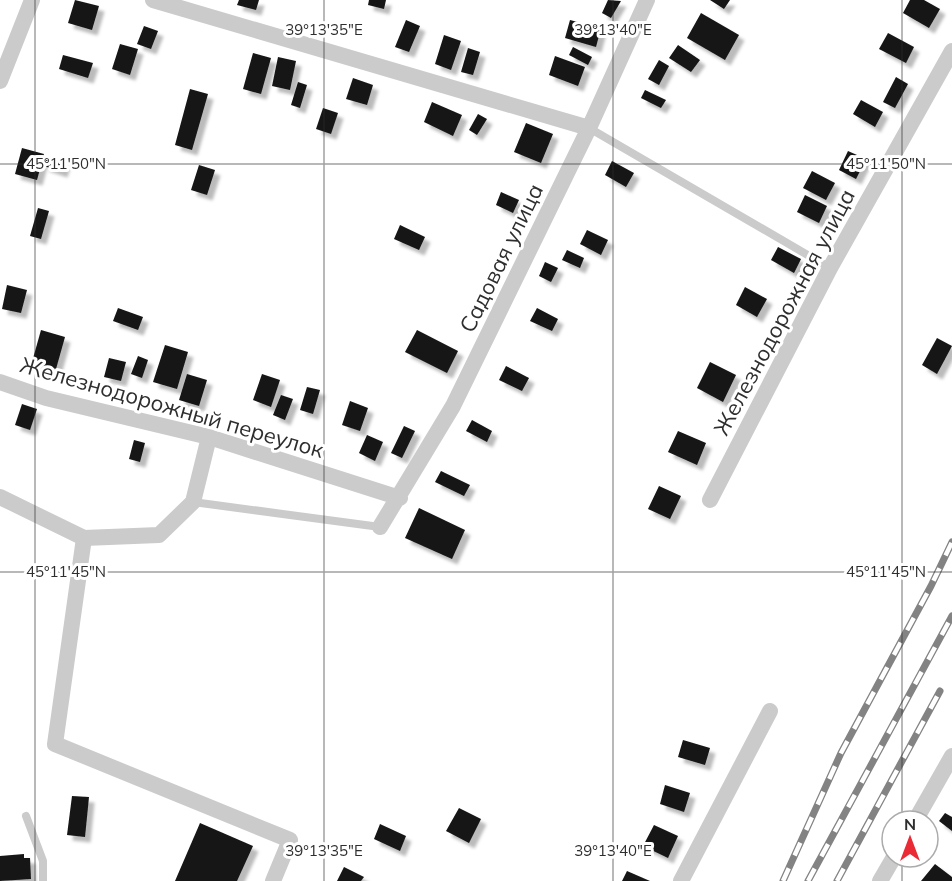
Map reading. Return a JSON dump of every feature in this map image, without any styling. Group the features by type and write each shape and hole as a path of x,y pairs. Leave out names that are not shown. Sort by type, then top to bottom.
{"street":[{"path":"0,81 32,0"},
{"path":"153,0 589,128"},
{"name":"Садовая улица","path":"380,527 400,498 453,406 589,128 648,0"},
{"name":"Железнодорожная улица","path":"710,500 830,268 952,51"},
{"name":"Железнодорожный переулок","path":"0,382 46,398 209,437 400,498"},
{"path":"0,497 84,538 159,535 194,502 209,437"},
{"path":"84,538 55,744 290,840 273,881"},
{"path":"681,881 770,711"},
{"path":"922,809 952,756"}],"lane":[{"path":"589,128 830,268"},
{"path":"194,502 380,527"},
{"path":"26,816 43,861 43,881"}],"building":[{"path":"75,0 99,6 92,30 68,23"},
{"path":"239,0 259,0 256,10 237,5"},
{"path":"369,0 386,0 384,9 368,5"},
{"path":"608,0 621,1 611,18 602,13"},
{"path":"710,0 730,0 724,9"},
{"path":"910,0 924,0 940,9 929,28 903,13"},
{"path":"701,13 739,35 725,60 687,38"},
{"path":"406,20 420,26 409,52 395,47"},
{"path":"570,20 601,28 596,47 565,38"},
{"path":"144,26 158,31 151,49 137,44"},
{"path":"888,33 914,47 906,63 879,49"},
{"path":"444,35 461,41 451,70 435,64"},
{"path":"120,44 138,49 130,75 112,69"},
{"path":"678,45 700,60 691,72 669,58"},
{"path":"573,47 592,57 588,65 569,55"},
{"path":"468,48 480,52 473,75 461,72"},
{"path":"253,53 271,58 261,94 243,89"},
{"path":"63,55 93,63 88,78 59,69"},
{"path":"555,56 585,67 578,86 549,75"},
{"path":"278,57 296,61 290,90 272,86"},
{"path":"659,60 669,66 659,85 648,79"},
{"path":"896,77 908,84 895,108 883,102"},
{"path":"353,78 373,85 367,105 346,99"},
{"path":"298,82 307,85 300,108 291,105"},
{"path":"190,89 208,94 192,150 175,145"},
{"path":"645,90 666,100 661,108 641,98"},
{"path":"861,100 883,112 875,127 853,114"},
{"path":"432,102 462,115 453,136 424,122"},
{"path":"323,108 338,113 331,134 316,129"},
{"path":"478,114 487,119 477,135 469,130"},
{"path":"526,123 553,134 541,163 514,152"},
{"path":"22,148 44,154 37,180 15,174"},
{"path":"848,151 866,159 856,179 839,170"},
{"path":"47,156 65,162 62,172 44,166"},
{"path":"612,161 634,173 626,187 605,175"},
{"path":"199,165 215,170 207,195 191,190"},
{"path":"812,171 835,183 826,200 803,188"},
{"path":"501,192 519,200 513,213 496,205"},
{"path":"805,195 827,206 819,223 797,212"},
{"path":"38,208 49,211 41,239 30,236"},
{"path":"400,225 425,237 419,250 394,239"},
{"path":"587,230 608,240 601,255 580,244"},
{"path":"778,247 801,259 794,273 771,260"},
{"path":"567,250 584,258 580,268 562,260"},
{"path":"545,262 558,268 551,282 539,276"},
{"path":"7,285 27,290 21,313 2,309"},
{"path":"745,287 767,299 757,317 736,305"},
{"path":"118,308 143,317 138,330 113,321"},
{"path":"537,308 558,319 552,331 530,321"},
{"path":"41,330 65,337 56,369 32,362"},
{"path":"417,330 458,351 447,373 405,352"},
{"path":"937,338 952,346 937,374 922,365"},
{"path":"165,345 188,352 177,389 153,382"},
{"path":"138,356 148,360 142,378 131,374"},
{"path":"109,358 126,362 121,381 104,377"},
{"path":"710,362 736,375 723,402 697,388"},
{"path":"506,366 529,378 522,391 499,380"},
{"path":"187,374 207,380 199,406 179,400"},
{"path":"262,374 280,380 271,407 253,400"},
{"path":"307,387 320,390 313,414 300,410"},
{"path":"281,395 293,399 285,420 273,415"},
{"path":"350,401 368,408 360,431 342,425"},
{"path":"22,404 37,409 30,430 15,425"},
{"path":"472,420 492,431 487,442 466,431"},
{"path":"404,426 415,431 402,458 391,453"},
{"path":"678,431 706,443 697,465 668,452"},
{"path":"367,435 383,442 375,461 359,453"},
{"path":"134,440 145,443 140,462 129,459"},
{"path":"441,471 470,485 464,496 435,482"},
{"path":"659,486 681,496 670,519 648,509"},
{"path":"419,508 465,530 452,559 405,538"},
{"path":"683,740 710,748 705,765 678,757"},
{"path":"665,785 690,793 684,812 660,804"},
{"path":"72,796 89,797 85,837 67,835"},
{"path":"459,808 481,819 469,843 446,831"},
{"path":"945,813 952,817 952,831 940,822"},
{"path":"200,823 253,846 237,881 175,881"},
{"path":"380,824 406,836 400,851 374,839"},
{"path":"654,825 678,836 668,858 643,846"},
{"path":"24,854 24,858 30,858 31,879 0,881 0,856"},
{"path":"344,867 364,877 361,881 337,881"},
{"path":"940,868 952,877 952,881 921,881 931,869"},
{"path":"627,871 650,881 622,881"}],"railway":[{"path":"783,881 841,753 931,586 952,542"},
{"path":"808,881 952,616"},
{"path":"837,881 940,691"}]}
